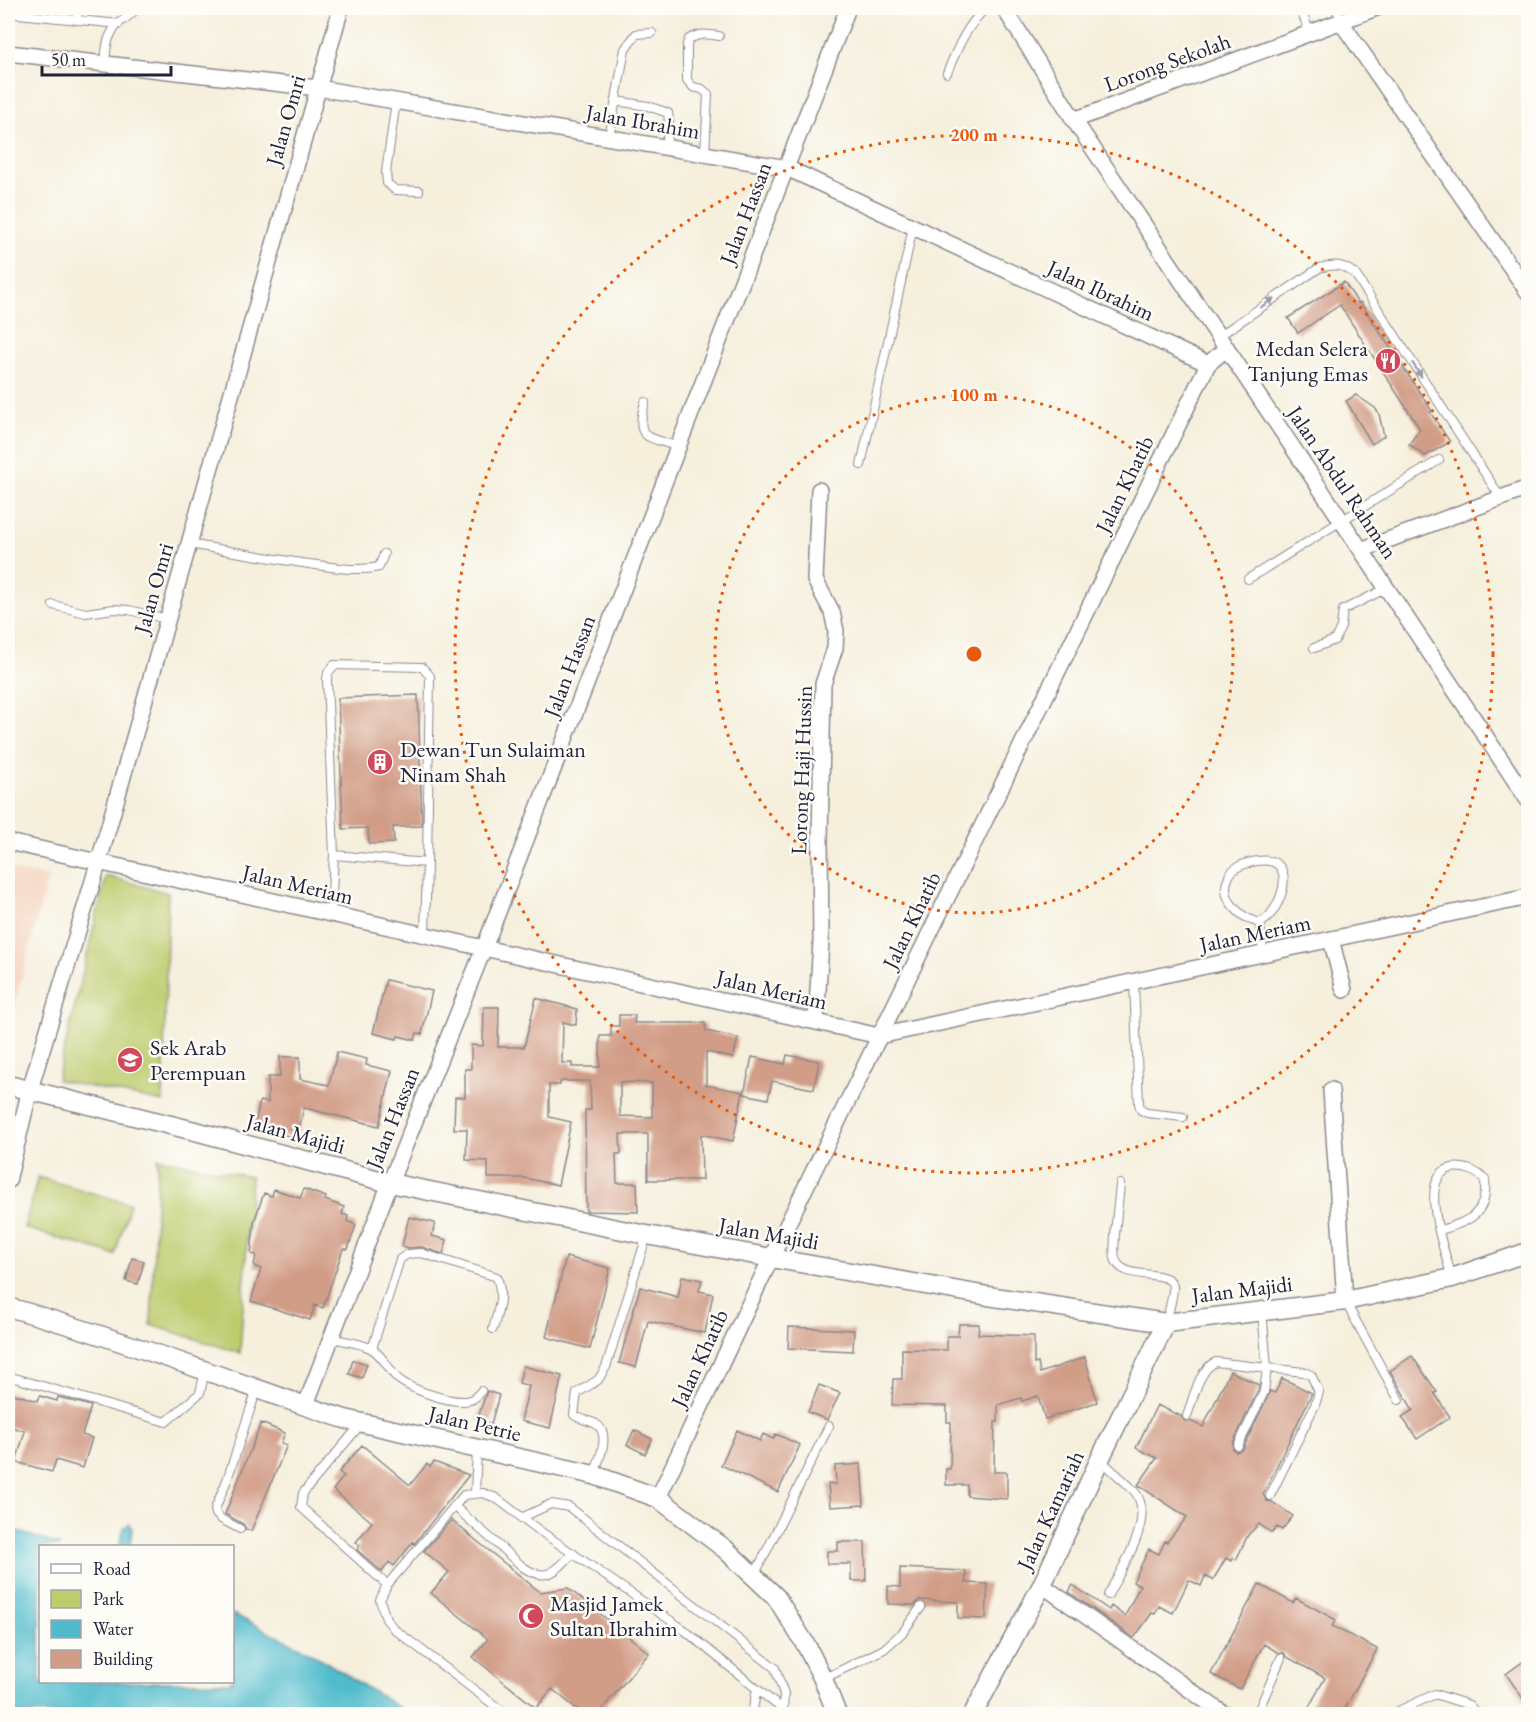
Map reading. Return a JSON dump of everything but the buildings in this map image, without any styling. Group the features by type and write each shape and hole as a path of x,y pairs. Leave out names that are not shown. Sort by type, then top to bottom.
{"street":[{"name":"Jalan Omri","path":"8,1181 30,1089 99,861 341,8"},
{"name":"Jalan Hassan","path":"305,1407 390,1183 484,948 848,8"},
{"name":"Jalan Abdul Rahman","path":"1005,8 1074,120 1528,800"},
{"name":"Lorong Sekolah","path":"1074,120 1310,33 1339,17 1376,8"},
{"path":"1339,17 1528,292"},
{"name":"Jalan Ibrahim","path":"8,53 318,88 787,168 1208,364"},
{"path":"1208,364 1223,342"},
{"name":"Jalan Khatib","path":"658,1498 771,1258 1208,364"},
{"name":"Lorong Haji Hussin","path":"816,1022 821,942 823,684 835,648 836,631 832,612 815,580 819,490"},
{"path":"1361,550 1502,498 1527,494"},
{"name":"Jalan Meriam","path":"8,842 879,1036 1528,897"},
{"path":"1331,939 1344,990"},
{"name":"Jalan Majidi","path":"8,1085 390,1183 771,1258 988,1296 1166,1323 1345,1301 1452,1278 1528,1252"},
{"path":"1331,1090 1345,1301"},
{"name":"Jalan Petrie","path":"8,1306 70,1325 305,1407 594,1475 658,1498 725,1549 776,1597 789,1616 823,1679 837,1714"},
{"name":"Jalan Kamariah","path":"973,1714 1042,1585 1166,1323"},
{"path":"1042,1585 1224,1714"}],"lane":[{"path":"77,20 78,8"},
{"path":"105,65 107,39 136,8"},
{"path":"947,73 963,35 986,8"},
{"path":"1300,8 1310,33"},
{"path":"8,13 119,24"},
{"path":"609,138 625,49 636,33 652,33"},
{"path":"705,154 708,94 702,88 693,87 687,80 687,44 689,39 697,35 706,33 720,36"},
{"path":"396,101 386,172 387,183 394,190 419,191"},
{"path":"616,101 648,106 668,113 666,147"},
{"path":"861,465 913,227"},
{"path":"1223,342 1319,268 1334,264 1345,266 1355,274 1502,498"},
{"path":"645,402 639,423 642,430 646,435 678,447"},
{"path":"1248,579 1439,460"},
{"path":"189,544 355,569 379,567 384,554"},
{"path":"1314,648 1335,640 1341,627 1343,610 1387,588"},
{"path":"53,605 86,613 114,609 129,610 168,619"},
{"path":"331,914 334,855 328,673 334,665 422,667 430,676 425,935"},
{"path":"334,855 428,863"},
{"path":"1271,860 1282,868 1284,877 1271,914 1260,923 1251,921 1237,911 1227,894 1226,884 1232,870 1238,866 1271,860"},
{"path":"1260,923 1263,954"},
{"path":"1134,982 1141,1110 1147,1113 1183,1117"},
{"path":"1440,1230 1470,1219 1480,1209 1486,1188 1485,1180 1479,1174 1458,1167 1442,1171 1437,1178 1433,1203 1452,1278"},
{"path":"1120,1184 1114,1257 1121,1268 1128,1271 1169,1280 1173,1286 1166,1323"},
{"path":"594,1475 604,1441 603,1430 597,1424 578,1418 574,1414 576,1398 580,1389 598,1380 606,1367 647,1235"},
{"path":"372,1349 400,1259 408,1254 421,1253 497,1277 501,1287 501,1299 493,1329"},
{"path":"1345,1301 1399,1400"},
{"path":"1238,1446 1264,1392 1267,1368 1262,1311"},
{"path":"1528,1332 1528,1347"},
{"path":"332,1338 372,1349 389,1366 396,1377 420,1392 462,1402 473,1400 481,1391"},
{"path":"1187,1416 1203,1374 1210,1364 1216,1362 1304,1372 1311,1375 1319,1392 1315,1405 1270,1496"},
{"path":"8,1376 166,1422 200,1393 205,1371"},
{"path":"240,1529 221,1519 215,1509 257,1389"},
{"path":"363,1422 303,1493 301,1507 387,1585"},
{"path":"754,1576 829,1426"},
{"path":"475,1494 477,1448"},
{"path":"1100,1459 1136,1494 1142,1508 1142,1522 1132,1549 1108,1594"},
{"path":"506,1714 394,1629 386,1619 380,1600 387,1585 464,1495 483,1493 496,1498 683,1629 784,1712"},
{"path":"522,1518 551,1504 569,1508 775,1668 784,1694 784,1712"},
{"path":"454,1506 534,1574 544,1575 556,1571 573,1553"},
{"path":"823,1679 884,1649 903,1632 921,1607"},
{"path":"1257,1714 1281,1658"},
{"path":"753,1714 757,1689"},
{"path":"1392,1714 1435,1694 1469,1705 1477,1714"}],"shaded area":[{"path":"8,869 48,877 8,1028"}],"green space":[{"path":"106,876 168,893 163,1102 57,1080"},
{"path":"158,1158 251,1177 240,1353 151,1325"},
{"path":"38,1177 130,1204 115,1255 24,1228"}],"water":[{"path":"129,1524 132,1529 130,1545 119,1545 124,1528"},
{"path":"8,1528 58,1545 39,1545 39,1683 234,1683 234,1614 310,1652 409,1714 8,1714"}],"place":[{"name":"Medan Selera Tanjung Emas","path":"1388,361"},
{"name":"Dewan Tun Sulaiman Ninam Shah","path":"380,762"},
{"name":"Sek Arab Perempuan","path":"130,1060"},
{"name":"Masjid Jamek Sultan Ibrahim","path":"531,1616"}]}
